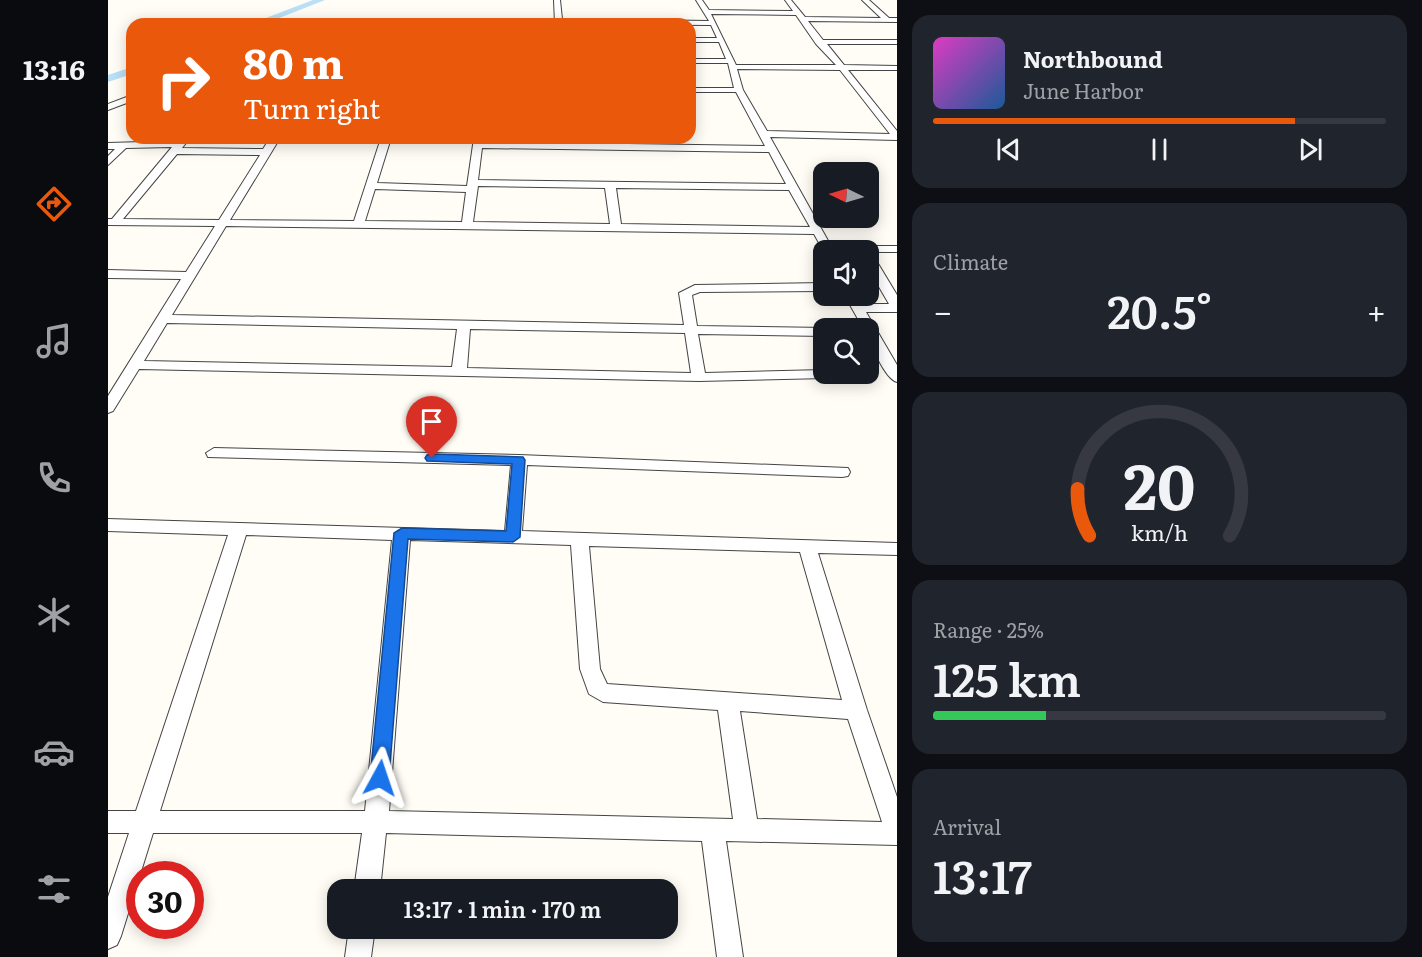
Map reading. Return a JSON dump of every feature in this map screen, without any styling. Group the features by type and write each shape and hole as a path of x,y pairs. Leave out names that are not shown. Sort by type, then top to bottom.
{"street":[{"path":"557,0 558,18"},
{"path":"699,0 722,40 739,88 823,240"},
{"path":"788,0 819,42 897,137"},
{"path":"865,0 887,20"},
{"path":"707,12 897,20"},
{"path":"696,23 713,23"},
{"path":"696,40 722,40"},
{"path":"819,42 897,42"},
{"path":"696,61 841,68 897,68"},
{"path":"696,85 739,88"},
{"path":"696,90 739,88"},
{"path":"108,107 126,100"},
{"path":"765,134 897,137"},
{"path":"108,146 180,144 267,153"},
{"path":"112,222 180,144"},
{"path":"108,408 272,144"},
{"path":"358,225 384,144"},
{"path":"467,226 478,144"},
{"path":"696,144 773,149"},
{"path":"108,162 123,146"},
{"path":"370,186 610,184 793,187"},
{"path":"610,184 616,227"},
{"path":"112,222 818,231"},
{"path":"879,251 897,249"},
{"path":"108,274 190,276"},
{"path":"879,275 897,307"},
{"path":"699,377 685,293 691,289 813,287"},
{"path":"879,305 897,307"},
{"path":"163,319 813,332"},
{"path":"459,372 464,326"},
{"path":"879,348 896,375"},
{"path":"135,365 699,377 813,375"},
{"path":"879,374 896,375"},
{"path":"214,453 519,460 842,472"},
{"path":"513,537 519,460"},
{"path":"108,525 897,549"},
{"path":"108,936 239,528"},
{"path":"368,879 376,822 402,533"},
{"path":"579,539 590,669 596,688 603,693 856,710"},
{"path":"108,822 376,822 712,832 897,833 856,710 807,545"},
{"path":"728,703 747,832"},
{"path":"712,832 730,957"},
{"path":"358,957 360,939"}],"waterway":[{"path":"272,18 321,0"},
{"path":"108,79 126,72"}],"route":[{"path":"380,778 402,533 513,537 519,460 432,458"}]}
